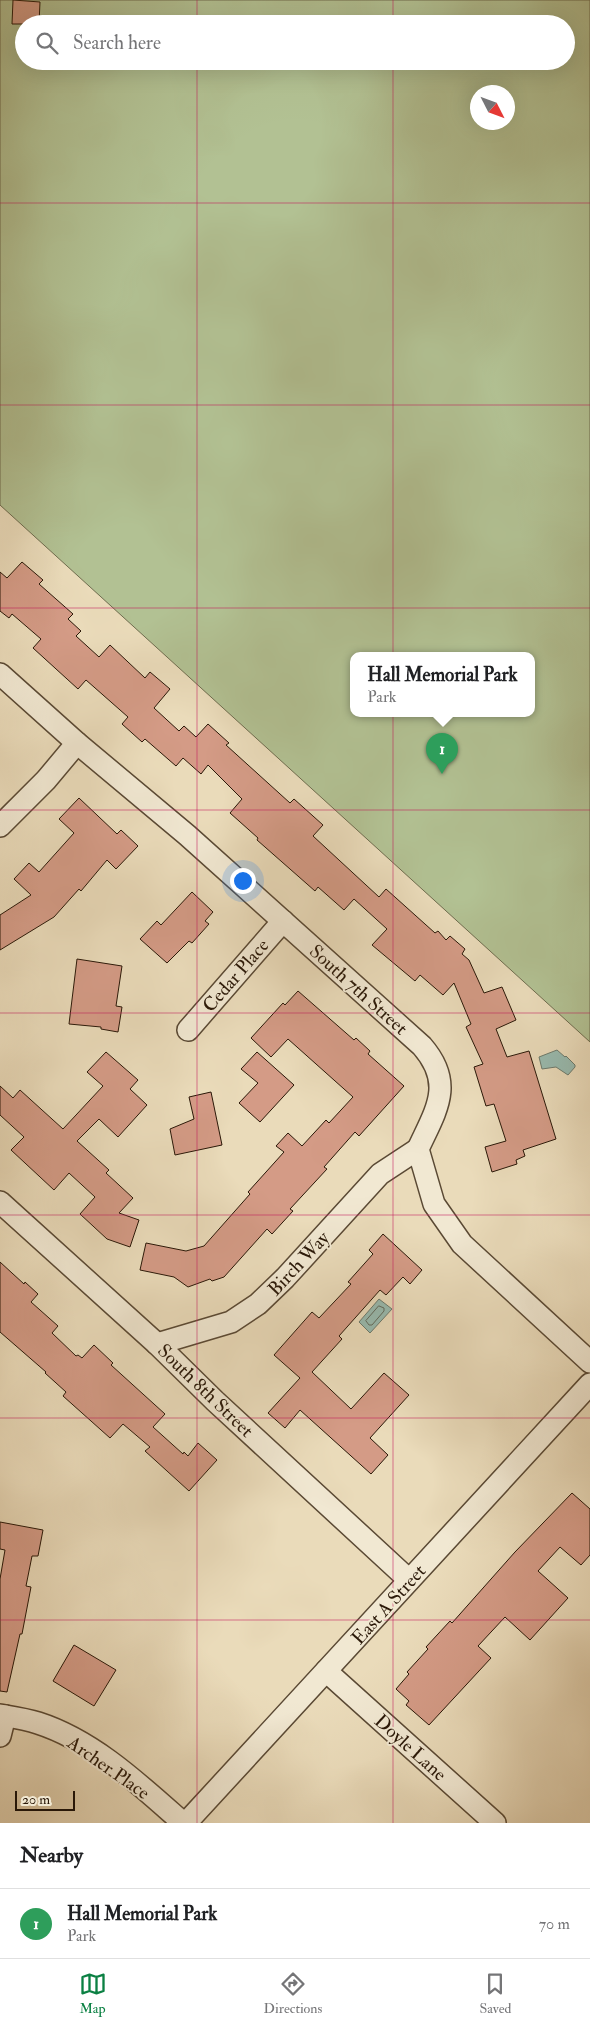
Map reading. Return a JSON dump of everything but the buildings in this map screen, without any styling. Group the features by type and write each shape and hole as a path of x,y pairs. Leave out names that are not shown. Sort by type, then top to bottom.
{"street":[{"name":"South 7th Street","path":"0,674 77,743 187,835 422,1046 434,1059 440,1074 441,1089 436,1110 418,1150"},
{"path":"0,826 46,780 77,743"},
{"name":"Cedar Place","path":"188,1030 283,921"},
{"path":"418,1150 434,1204 462,1244 590,1362"},
{"name":"Birch Way","path":"158,1344 231,1322 258,1304 285,1278 380,1174 418,1150"},
{"name":"South 8th Street","path":"0,1202 158,1344 222,1408 410,1580"},
{"name":"East A Street","path":"184,1823 590,1384"},
{"name":"Doyle Lane","path":"326,1671 495,1823"},
{"name":"Archer Place","path":"2,1722 38,1723 81,1743 139,1784 184,1823"}],"green space":[{"path":"0,0 590,0 590,1042 0,505"}],"water":[{"path":"557,1050 575,1065 568,1075 556,1067 542,1069 539,1057"},
{"path":"379,1299 392,1309 370,1333 359,1322"}],"place":[{"name":"Hall Memorial Park","path":"442,774"}]}
